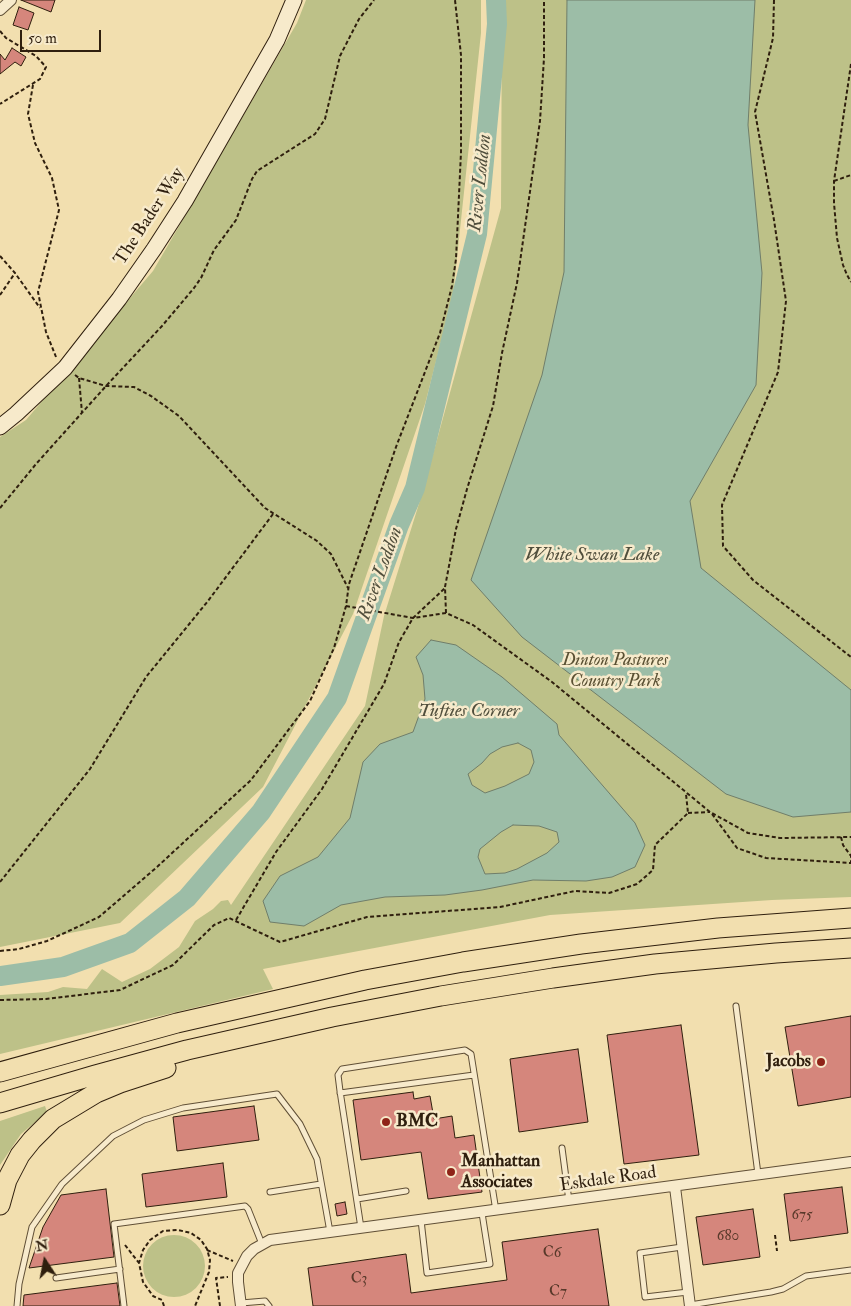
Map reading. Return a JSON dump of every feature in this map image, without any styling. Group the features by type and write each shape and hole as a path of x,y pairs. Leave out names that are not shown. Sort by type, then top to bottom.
{"highway":[{"path":"4,1070 245,1006 364,980 528,952 658,934 851,918"},
{"path":"0,1103 95,1074 187,1050 332,1017 441,996 608,970 700,959 851,948"},
{"path":"0,1205 7,1180 32,1140 54,1119 81,1101 120,1083 332,1017"}],"street":[{"path":"0,10 10,0"},
{"name":"The Bader Way","path":"0,427 65,368 119,299 185,201 277,40 294,0"},
{"name":"Eskdale Road","path":"240,1305 238,1273 247,1256 270,1240 758,1176 851,1162"},
{"path":"675,1187 690,1305"}],"lane":[{"path":"736,1006 758,1176"},
{"path":"362,1228 338,1075 342,1069 465,1050 471,1054 496,1211"},
{"path":"340,1093 474,1074"},
{"path":"17,1306 19,1284 32,1227 62,1184 113,1136 144,1120 183,1108 276,1094 300,1124 317,1159 330,1232"},
{"path":"562,1148 569,1201"},
{"path":"270,1192 321,1184"},
{"path":"357,1199 406,1192"},
{"path":"124,1306 114,1224 245,1206 248,1209 262,1244"},
{"path":"420,1220 427,1273 490,1264 482,1213"},
{"path":"683,1247 640,1253 645,1297 688,1292"},
{"path":"56,1278 120,1269"},
{"path":"690,1305 771,1292 783,1289 806,1276 851,1270"},
{"path":"240,1305 264,1300 269,1306"}],"path":[{"path":"0,508 106,386 162,326 201,278 214,250 236,220 257,171 314,134 325,119 340,56 359,19 374,0"},
{"path":"0,951 46,941 99,918 251,780 310,701 334,648 346,606 348,588 396,447 440,333 452,286 456,259 461,134 461,56 455,0"},
{"path":"446,613 445,588 456,529 493,406 517,283 540,120 544,58 544,0"},
{"path":"774,0 773,38 755,112 773,210 786,301 778,372 722,504 723,546 753,580 851,656"},
{"path":"0,31 6,38 36,56 46,67 40,79 33,85 0,104"},
{"path":"851,64 834,182 838,238 845,270 851,282"},
{"path":"33,85 28,114 35,144 52,178 59,210 38,292 46,332 58,362 65,368"},
{"path":"834,182 851,175"},
{"path":"0,256 16,273 42,313"},
{"path":"0,295 16,273"},
{"path":"82,413 79,378 106,386 134,387 151,396 179,416 246,489 273,514 293,525 327,550 335,558 348,588"},
{"path":"0,882 90,769 146,677 208,601 273,514"},
{"path":"236,920 276,852 322,789 384,684 399,642 414,618 445,588"},
{"path":"346,606 414,618 446,613 473,625 552,682 686,794 710,812 748,833 780,838 851,837"},
{"path":"686,794 688,813"},
{"path":"0,1000 46,999 120,990 173,965 214,925 229,918 280,942 367,917 500,907 574,891 609,893 636,884 653,870 655,845 688,813 710,812"},
{"path":"710,812 737,848 766,858 851,863 851,856 843,845 841,837"},
{"path":"139,1263 143,1250 150,1240 163,1231 178,1230 191,1234 200,1240 207,1249 210,1260 209,1272 196,1306"},
{"path":"116,1234 139,1263 143,1282 153,1296 162,1300 164,1306"},
{"path":"775,1235 777,1251"},
{"path":"207,1249 227,1258"},
{"path":"220,1306 216,1278 227,1277"}],"green space":[{"path":"306,0 481,0 481,33 453,295 425,404 353,614 263,787 120,923 0,947 0,437 26,420 153,271 297,23"},
{"name":"Dinton Pastures Country Park","path":"502,0 851,0 851,897 772,900 550,915 263,969 273,989 0,1054 0,995 48,992 63,987 87,989 102,969 122,982 150,969 179,947 195,921 221,901 228,900 231,905 365,706 384,616 422,494 501,208"},
{"path":"45,1106 47,1112 21,1134 0,1165 0,1121"},
{"path":"168,1235 180,1235 196,1244 203,1254 205,1266 203,1278 196,1288 180,1297 168,1297 157,1292 148,1283 143,1272 143,1260 148,1249 157,1240"}],"water":[{"name":"White Swan Lake","path":"567,0 755,0 748,125 762,273 756,385 690,501 701,568 851,690 851,812 793,817 726,794 522,637 471,580 542,375 564,272"},
{"name":"Tufties Corner","path":"431,640 456,645 502,677 557,724 559,735 635,823 645,845 635,867 612,877 586,881 533,880 445,895 385,897 341,905 304,926 270,922 263,901 280,876 318,857 350,818 363,762 380,744 413,732 425,699 423,675 416,657","holes":["518,743 531,750 534,762 529,774 505,786 485,793 472,785 468,774 490,754 502,747","513,825 539,826 557,832 559,842 547,853 517,869 505,873 485,874 478,857 480,849"]}],"building":[{"path":"21,0 55,0 51,12"},
{"path":"19,7 34,13 28,30 13,25"},
{"path":"12,48 26,57 21,66 15,62 0,74 0,54 5,60"},
{"name":"Jacobs","path":"851,1016 851,1097 798,1106 785,1027"},
{"path":"681,1025 699,1155 624,1164 607,1035"},
{"path":"578,1049 588,1122 519,1132 510,1059"},
{"path":"413,1092 414,1099 430,1096 434,1119 452,1116 455,1138 474,1135 482,1192 428,1199 421,1152 361,1160 353,1100"},
{"path":"254,1106 259,1140 177,1151 173,1117"},
{"path":"223,1163 227,1197 146,1207 142,1174"},
{"path":"842,1187 848,1233 790,1241 784,1194"},
{"path":"106,1189 114,1257 29,1268 43,1227 61,1195"},
{"path":"345,1202 347,1214 337,1216 335,1204"},
{"path":"753,1209 760,1257 703,1265 696,1217"},
{"path":"598,1229 609,1306 313,1306 308,1268 406,1254 411,1293 507,1280 502,1242"},
{"path":"117,1283 120,1306 23,1306 24,1295"}],"waterway":[{"name":"River Loddon","path":"0,976 63,967 130,943 187,898 261,812 337,698 399,525 415,488 477,234 497,24 496,0"}],"place":[{"name":"Jacobs","path":"821,1062"},
{"name":"BMC","path":"386,1122"},
{"name":"Manhattan Associates","path":"451,1172"}]}
